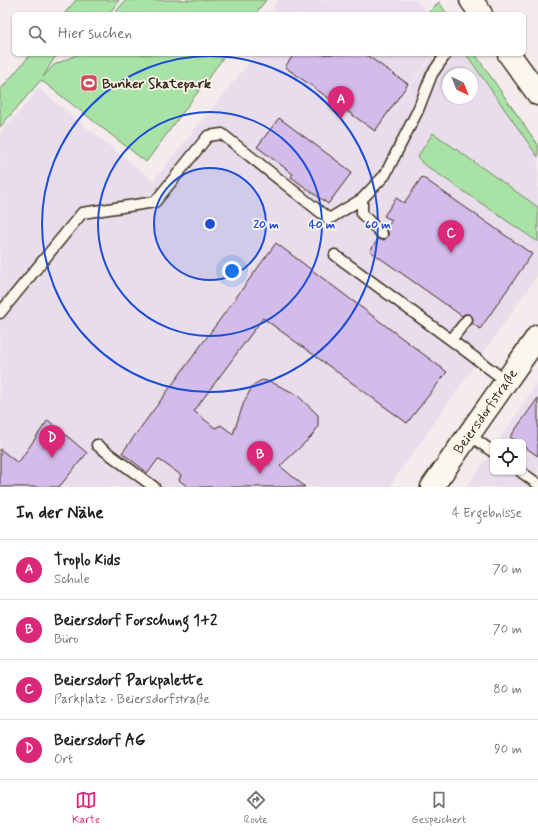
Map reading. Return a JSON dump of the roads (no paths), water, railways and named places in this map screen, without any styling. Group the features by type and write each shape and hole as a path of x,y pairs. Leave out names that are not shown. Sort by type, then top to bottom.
{"street":[{"path":"471,0 480,12"},
{"path":"510,56 538,94"},
{"name":"Beiersdorfstraße","path":"432,487 538,336"}],"lane":[{"path":"0,313 82,213 155,202 208,136 222,134 329,219 362,199 385,175 418,110 432,74 445,56"},
{"path":"362,199 362,214 382,234"},
{"path":"335,256 506,381"},
{"path":"451,340 467,320"},
{"path":"468,434 490,450"},
{"path":"97,445 154,487"},
{"path":"525,475 538,484"}],"place":[{"name":"Bunker Skatepark","path":"89,83"},
{"name":"Troplo Kids","path":"341,119"},
{"name":"Beiersdorf Parkpalette","path":"451,253"},
{"name":"Beiersdorf AG","path":"52,458"},
{"name":"Beiersdorf Forschung 1+2","path":"260,474"}]}
